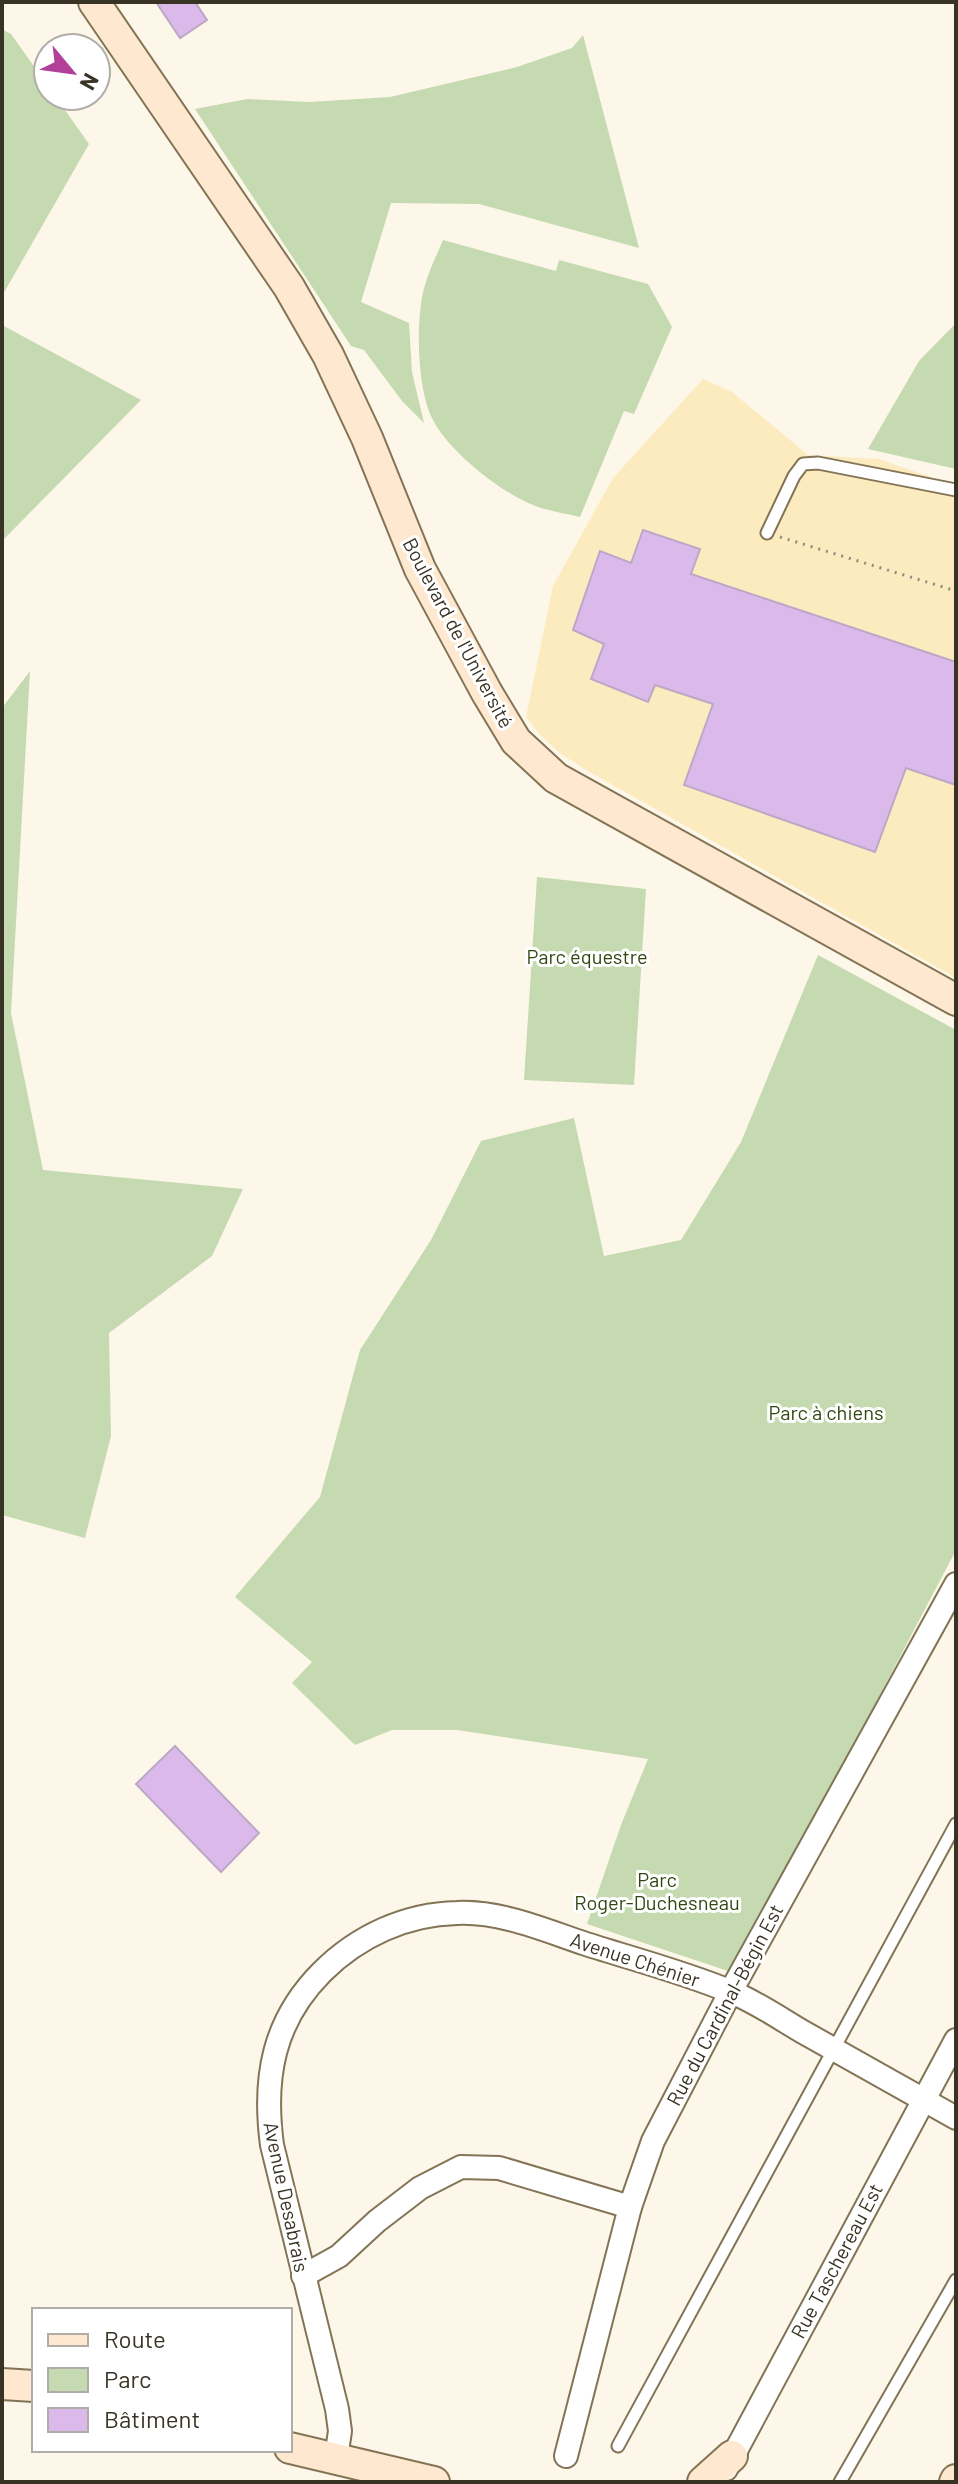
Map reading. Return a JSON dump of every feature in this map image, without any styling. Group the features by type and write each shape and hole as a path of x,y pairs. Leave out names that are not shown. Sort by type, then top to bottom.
{"street":[{"name":"Boulevard de l'Université","path":"94,2 289,287 309,322 367,438 420,569 516,741 556,778 956,1000"},
{"name":"Rue du Cardinal-Bégin Est","path":"566,2456 630,2207 653,2141 731,1991 956,1584"},
{"name":"Avenue Chénier","path":"341,1955 359,1942 398,1923 438,1914 477,1913 515,1920 731,1991 956,2118"},
{"name":"Avenue Desabrais","path":"336,2458 340,2431 337,2409 272,2145 267,2111 276,2049 291,2012 313,1981 341,1955"},
{"name":"Rue Taschereau Est","path":"726,2469 956,2040"},
{"path":"303,2276 339,2256 420,2188 461,2167 499,2168 630,2207"},
{"path":"2,2384 32,2386"},
{"path":"292,2448 434,2482"},
{"path":"703,2482 726,2469"}],"lane":[{"path":"767,533 794,476 803,464 818,463 956,490"},
{"path":"618,2446 956,1824"},
{"path":"840,2482 956,2280"}],"path":[{"path":"767,533 956,591"}],"shaded area":[{"path":"703,379 732,392 808,455 879,459 956,486 956,978 593,774 561,754 526,717 553,586 613,478"}],"green space":[{"path":"2,29 11,34 32,64 32,112 66,112 89,144 2,296"},
{"path":"583,35 639,248 479,204 391,203 361,302 409,323 412,372 424,423 402,401 364,350 351,346 195,109 247,99 309,102 390,97 517,67 572,48"},
{"path":"443,240 556,271 559,260 648,284 672,327 634,414 624,411 580,517 538,507 505,490 462,456 432,418 423,389 419,352 420,315 427,279"},
{"path":"956,323 956,469 868,449 919,361"},
{"path":"2,325 141,400 2,541"},
{"path":"30,671 11,1013 43,1170 243,1189 212,1256 109,1333 111,1436 85,1538 2,1515 2,708"},
{"name":"Parc équestre","path":"537,877 646,889 634,1085 524,1080"},
{"path":"818,955 956,1030 956,1550 734,1973 587,1924 621,1825 648,1759 457,1730 392,1730 355,1745 292,1683 312,1662 235,1597 320,1497 360,1350 431,1240 481,1141 574,1118 604,1256 681,1240 741,1142"}],"building":[{"path":"156,2 195,2 207,20 180,38"},
{"path":"643,530 700,549 691,574 956,662 956,785 906,768 875,852 684,785 713,704 655,685 648,702 591,679 604,644 573,630 600,551 631,563"},
{"path":"175,1746 259,1833 221,1872 136,1784"}],"park label":[{"name":"Parc à chiens","path":"826,1413"},
{"name":"Parc Roger-Duchesneau","path":"657,1892"}]}
